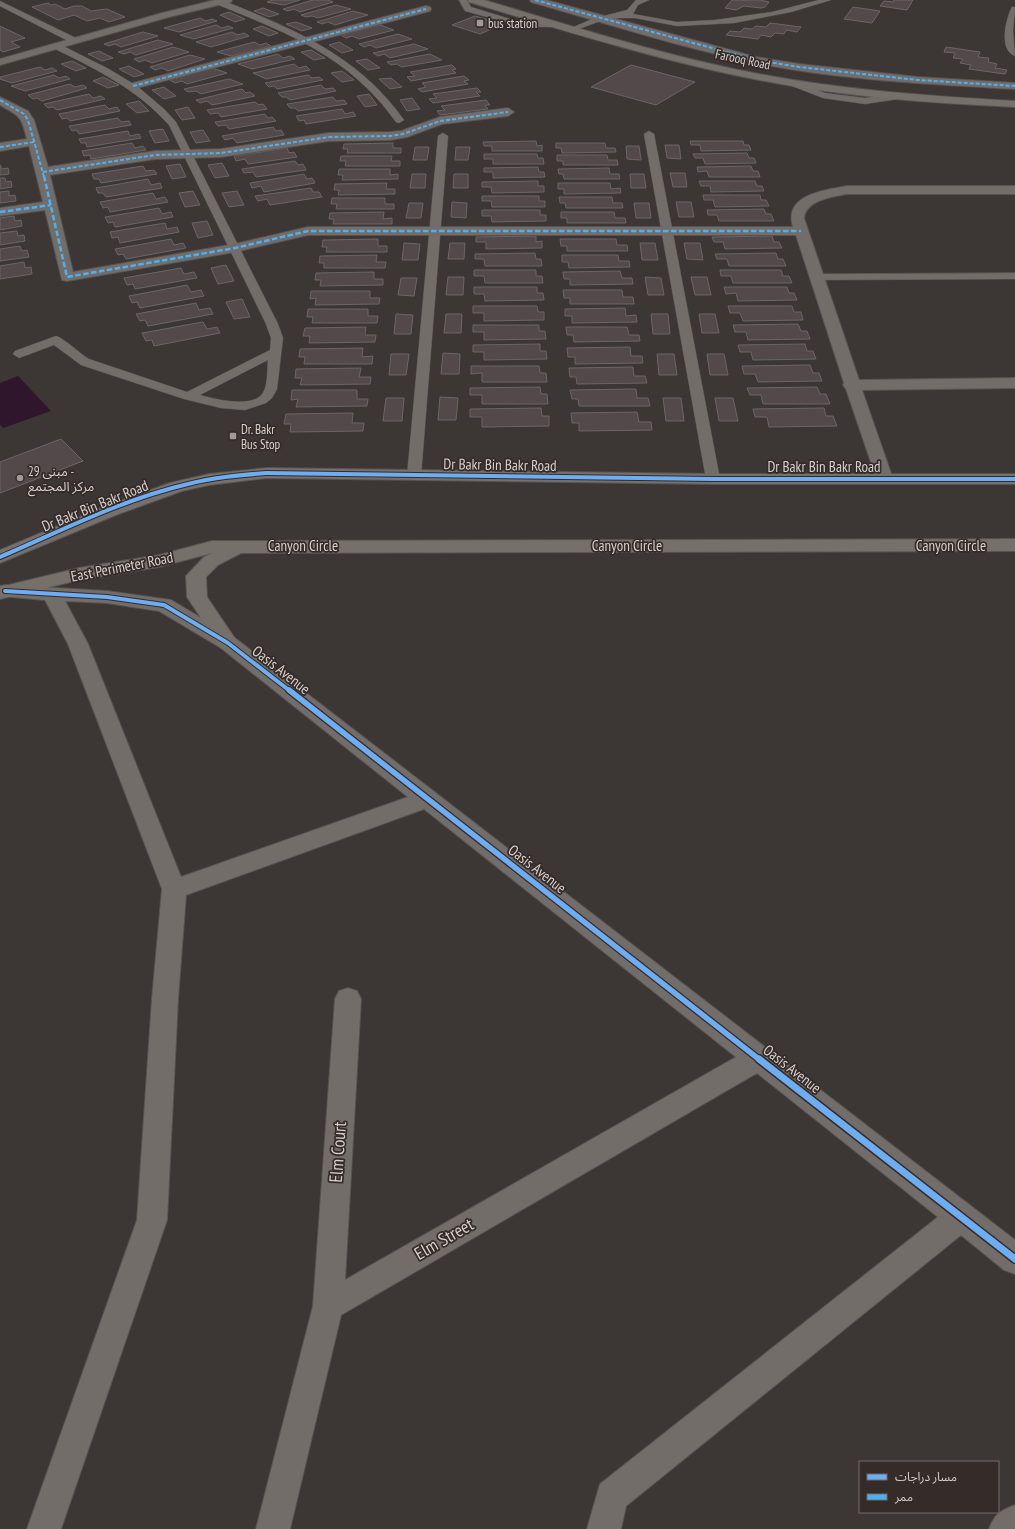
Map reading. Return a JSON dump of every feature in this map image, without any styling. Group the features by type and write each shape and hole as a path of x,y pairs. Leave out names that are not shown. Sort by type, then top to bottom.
{"street":[{"name":"Farooq Road","path":"473,0 723,70 795,84 898,96 1015,104"},
{"path":"536,0 711,49 756,60 799,67 918,80 1015,86"},
{"path":"0,62 166,14 223,1"},
{"path":"133,86 426,9"},
{"path":"0,100 24,114 28,120 43,172 67,277 234,248 308,231 801,231"},
{"path":"43,172 155,155 221,153 329,137 390,136 403,134 440,121 508,112"},
{"path":"0,147 34,142"},
{"path":"884,479 851,385 801,231 797,218 798,210 804,203 830,193 847,190 1015,190"},
{"path":"0,212 51,205"},
{"path":"851,385 1015,384"},
{"name":"Dr Bakr Bin Bakr Road","path":"0,557 177,486 217,478 267,473 713,479 1015,479"},
{"path":"197,597 196,576 211,561 239,546"},
{"name":"Canyon Circle","path":"239,546 1015,546"},
{"name":"East Perimeter Road","path":"2,592 79,574 169,559 212,547 239,546"},
{"name":"Oasis Avenue","path":"169,559 228,643"},
{"name":"Oasis Avenue","path":"2,592 107,597 164,605 228,643 1015,1259"},
{"path":"44,1529 152,1220 165,999 174,889 78,644 52,594"},
{"path":"174,889 427,799"},
{"name":"Elm Court","path":"328,1306 348,999"},
{"name":"Elm Street","path":"328,1306 758,1058"},
{"path":"604,1529 612,1496 961,1217"},
{"path":"273,1529 328,1306"},
{"path":"1006,1529 1015,1522"}],"lane":[{"path":"463,0 468,9 523,25 558,25"},
{"path":"620,16 630,12 632,5 646,0"},
{"path":"573,29 602,19 620,16 636,16 662,23 702,23 789,11 827,0"},
{"path":"223,1 306,40 346,64 383,98 399,120"},
{"path":"0,3 75,41"},
{"path":"1015,9 1008,27 1009,38 1015,53"},
{"path":"19,354 56,340 72,354 85,362 188,396 234,406 245,406 262,400 268,395 271,389 276,351 277,338 272,324 173,124 162,111 133,86 56,46"},
{"path":"649,134 713,479"},
{"path":"414,476 443,136"},
{"path":"817,277 1015,276"},
{"path":"188,396 276,351"}],"shaded area":[{"path":"18,376 51,411 3,428 0,425 0,383"}],"building":[{"path":"273,0 300,0 284,5 267,2"},
{"path":"313,0 328,0 333,2 300,12 294,9 288,11 283,9"},
{"path":"732,0 760,0 769,2 765,7 761,8 744,6 736,10 725,8"},
{"path":"894,0 913,0 907,10 880,6 884,1 893,2"},
{"path":"48,3 51,5 55,4 65,9 74,6 82,6 91,11 107,9 125,17 109,22 100,18 87,21 74,15 58,20 32,7"},
{"path":"336,5 351,9 318,18 301,15"},
{"path":"853,7 880,11 872,23 844,19"},
{"path":"263,8 279,14 269,17 254,11"},
{"path":"353,11 368,15 335,25 328,22 322,24 317,22"},
{"path":"229,12 245,19 235,22 220,15"},
{"path":"475,16 503,24 480,34 452,25"},
{"path":"200,18 206,21 212,19 217,21 179,32 164,28"},
{"path":"296,22 312,28 302,31 286,24"},
{"path":"770,23 801,27 797,32 787,30 784,34 775,33 771,37 761,35 758,39 726,35 730,31 740,32 744,28 752,29 756,26 766,27"},
{"path":"216,25 222,28 228,26 233,28 194,39 180,35"},
{"path":"380,25 394,30 359,39 352,36 346,38 341,35"},
{"path":"0,26 25,38 11,42 20,47 3,52 0,50"},
{"path":"262,26 278,33 269,36 253,29"},
{"path":"143,32 158,36 121,47 115,44 109,46 104,44"},
{"path":"232,32 238,35 244,33 249,36 211,47 196,42"},
{"path":"398,34 412,39 376,48 370,45 364,47 359,44"},
{"path":"158,40 173,44 136,55 130,52 124,54 118,52"},
{"path":"254,42 260,45 266,43 271,46 231,56 217,52"},
{"path":"339,42 353,50 342,53 329,45"},
{"path":"414,44 428,49 390,58 384,54 378,56 373,53"},
{"path":"173,47 189,52 152,63 145,60 139,62 134,59"},
{"path":"946,47 980,52 978,57 989,58 988,62 997,64 995,68 1007,70 1005,74 969,69 971,65 960,63 963,59 953,58 955,53 944,52"},
{"path":"311,50 325,58 314,60 301,52"},
{"path":"99,51 113,58 102,61 88,54"},
{"path":"278,54 283,58 290,56 295,59 252,69 238,64"},
{"path":"430,54 442,60 402,67 397,64 391,65 387,62"},
{"path":"190,55 205,59 168,71 162,68 155,70 150,67"},
{"path":"367,59 380,68 368,70 356,61"},
{"path":"72,61 86,68 76,71 61,64"},
{"path":"294,64 299,68 306,66 310,70 266,79 253,73"},
{"path":"452,65 456,69 452,70 456,73 411,81 407,77 415,76 410,72"},
{"path":"631,65 695,82 656,105 591,87"},
{"path":"129,66 144,74 134,77 119,69"},
{"path":"40,67 45,70 52,68 57,71 12,83 0,79 0,77"},
{"path":"212,68 227,73 187,84 182,81 175,83 170,80"},
{"path":"342,71 354,80 342,82 331,73"},
{"path":"54,75 59,78 66,76 70,79 25,91 11,86"},
{"path":"308,75 312,78 319,77 323,80 277,89 274,86 269,87 265,83"},
{"path":"464,76 469,80 464,81 468,84 422,92 418,89 426,87 422,83"},
{"path":"103,77 119,85 108,88 93,81"},
{"path":"391,78 402,87 390,89 379,79"},
{"path":"229,79 243,84 201,94 196,91 188,92 184,89"},
{"path":"70,84 75,87 83,85 87,88 42,101 37,98 33,99 28,95"},
{"path":"321,85 325,89 333,88 336,91 290,100 286,97 282,97 278,93"},
{"path":"164,87 176,96 164,99 152,90"},
{"path":"477,88 481,92 476,92 480,96 433,103 429,99 437,98 433,94"},
{"path":"242,89 246,93 250,92 255,96 212,105 207,101 200,103 196,100"},
{"path":"89,94 93,98 101,96 105,99 57,110 53,107 48,108 44,104"},
{"path":"369,94 377,105 365,107 357,96"},
{"path":"333,97 336,101 344,100 347,104 298,111 295,108 290,108 287,104"},
{"path":"412,98 420,109 407,111 400,100"},
{"path":"486,100 490,105 485,105 488,109 440,115 437,111 445,110 441,106"},
{"path":"139,101 149,111 137,113 126,104"},
{"path":"255,102 259,105 263,104 267,109 221,117 218,113 210,114 207,110"},
{"path":"105,105 109,109 117,107 120,111 70,121 67,118 62,119 59,114"},
{"path":"188,107 195,118 182,120 175,110"},
{"path":"342,109 345,114 353,112 356,116 306,124 304,120 299,121 296,116"},
{"path":"265,114 268,118 272,117 276,121 229,129 226,125 218,126 215,122"},
{"path":"118,118 121,122 129,121 131,125 79,134 77,130 72,131 69,126"},
{"path":"273,127 276,131 281,130 284,135 237,143 233,138 225,140 222,136"},
{"path":"163,129 169,141 155,143 149,131"},
{"path":"203,130 210,141 196,143 190,132"},
{"path":"128,131 130,136 139,134 141,138 87,147 86,143 81,143 79,139"},
{"path":"536,141 537,146 542,145 542,151 492,151 492,146 484,146 483,142"},
{"path":"690,141 743,141 744,145 749,145 751,150 701,151 700,145 691,145"},
{"path":"132,143 135,148 143,146 146,150 91,159 90,155 84,156 82,151"},
{"path":"393,143 393,148 401,148 401,153 347,153 348,149 343,149 344,144"},
{"path":"556,143 605,143 606,148 615,148 616,152 562,153 561,148 556,148"},
{"path":"665,145 679,145 681,159 667,158"},
{"path":"626,146 639,146 641,160 627,159"},
{"path":"415,147 429,147 427,160 413,160"},
{"path":"456,147 470,147 468,160 455,160"},
{"path":"287,148 289,153 294,152 297,157 248,164 245,159 236,161 234,156"},
{"path":"747,153 749,158 754,158 756,163 705,164 703,158 695,158 693,154"},
{"path":"484,154 537,154 538,158 543,158 544,164 493,164 493,159 484,159"},
{"path":"557,155 607,155 608,160 617,160 618,165 563,165 563,161 557,161"},
{"path":"341,156 392,156 391,161 400,161 400,166 345,166 346,161 340,161"},
{"path":"295,161 298,165 303,164 306,170 256,177 253,172 244,173 242,169"},
{"path":"222,163 229,176 215,178 208,165"},
{"path":"180,164 186,177 172,179 166,166"},
{"path":"0,165 2,169 8,168 9,174 0,175"},
{"path":"143,166 146,171 154,170 157,174 101,183 99,179 94,179 92,174"},
{"path":"751,166 753,171 758,171 760,177 709,177 707,171 698,172 697,167"},
{"path":"538,167 539,172 544,172 545,177 493,178 493,172 484,172 484,168"},
{"path":"609,168 610,174 619,174 620,179 564,179 563,174 559,174 558,169"},
{"path":"339,169 390,169 390,175 398,174 398,179 342,180 343,175 338,175"},
{"path":"670,173 685,173 687,187 673,187"},
{"path":"304,174 307,179 312,178 315,183 264,192 261,186 252,188 250,183"},
{"path":"412,174 426,174 425,188 410,188"},
{"path":"454,174 468,174 468,188 453,188"},
{"path":"630,174 644,174 646,188 631,188"},
{"path":"0,178 5,178 6,182 11,181 12,187 0,189"},
{"path":"148,179 151,185 160,183 162,188 106,197 103,193 98,193 96,188"},
{"path":"538,181 538,186 544,186 544,192 492,193 491,187 482,187 482,182"},
{"path":"699,181 755,181 757,186 762,186 764,191 711,192 710,186 701,186"},
{"path":"387,183 386,189 395,189 395,194 338,195 339,190 334,190 335,184"},
{"path":"558,183 610,183 611,189 620,188 621,193 564,194 564,189 558,189"},
{"path":"311,188 313,192 319,192 322,197 270,205 267,199 258,201 255,196"},
{"path":"9,191 9,196 15,195 16,201 0,203 0,192"},
{"path":"193,191 200,205 185,207 179,193"},
{"path":"237,191 244,205 229,207 222,193"},
{"path":"153,193 156,199 165,197 168,202 110,212 108,207 103,208 100,202"},
{"path":"703,195 760,195 761,200 766,200 769,206 715,207 713,200 704,200"},
{"path":"482,196 539,196 539,201 545,201 545,207 492,207 491,201 482,201"},
{"path":"559,197 612,197 613,203 622,203 623,208 566,208 565,203 560,203"},
{"path":"332,198 385,198 385,204 394,204 394,209 336,209 337,204 331,204"},
{"path":"452,202 467,203 466,218 451,217"},
{"path":"676,202 691,202 694,217 679,217"},
{"path":"409,203 423,203 421,218 406,218"},
{"path":"634,203 649,203 651,218 636,218"},
{"path":"159,208 162,214 171,212 173,217 115,227 113,222 108,223 105,217"},
{"path":"764,209 766,214 771,214 774,221 719,221 717,215 708,215 707,210"},
{"path":"482,210 540,210 540,215 546,215 546,221 492,222 491,216 482,216"},
{"path":"384,212 383,219 392,218 392,224 333,224 334,219 329,219 330,213"},
{"path":"561,212 614,212 615,218 625,218 626,223 567,223 567,218 561,218"},
{"path":"14,216 15,221 21,220 22,226 0,230 0,218"},
{"path":"207,221 213,235 198,238 192,223"},
{"path":"165,223 167,229 177,227 179,232 120,243 118,237 112,238 110,232"},
{"path":"17,231 18,236 24,235 25,241 0,245 0,233"},
{"path":"536,236 536,242 542,241 542,248 486,249 486,242 476,242 476,237"},
{"path":"772,236 774,242 779,242 782,248 725,249 723,242 714,242 712,237"},
{"path":"171,239 174,245 183,243 186,248 126,259 123,254 118,255 115,249"},
{"path":"378,239 378,246 387,246 387,252 326,252 327,247 322,247 323,240"},
{"path":"560,239 616,239 617,245 627,245 628,251 567,251 567,246 561,246"},
{"path":"404,243 420,244 418,260 402,260"},
{"path":"450,243 465,243 464,259 448,259"},
{"path":"640,243 655,243 658,260 642,260"},
{"path":"684,243 700,243 703,260 687,259"},
{"path":"20,246 22,251 27,250 29,257 0,261 0,249"},
{"path":"535,253 536,259 541,259 542,266 485,266 484,259 475,259 475,254"},
{"path":"776,253 778,259 783,259 786,266 729,266 727,259 717,259 715,254"},
{"path":"377,255 376,262 386,262 385,268 324,268 324,263 319,263 320,256"},
{"path":"562,255 618,255 619,261 629,261 630,267 569,268 568,262 562,262"},
{"path":"24,262 25,268 31,267 32,274 0,279 0,266"},
{"path":"226,265 234,281 218,284 211,268"},
{"path":"181,268 184,274 194,272 197,278 135,289 133,284 127,285 124,278"},
{"path":"474,270 536,270 536,276 542,276 543,283 485,283 484,276 474,276"},
{"path":"720,270 781,270 783,276 789,276 792,283 733,283 731,276 721,276"},
{"path":"620,271 622,278 632,278 633,284 570,285 570,279 564,279 563,272"},
{"path":"374,272 374,279 383,279 383,285 320,286 321,280 315,280 316,273"},
{"path":"448,277 464,277 463,295 446,295"},
{"path":"645,277 661,278 664,295 648,295"},
{"path":"691,277 707,277 711,295 695,295"},
{"path":"401,278 417,278 414,296 398,295"},
{"path":"187,285 191,292 201,290 204,296 140,308 137,302 132,303 129,296"},
{"path":"474,287 537,287 537,293 543,293 544,300 485,301 484,294 474,294"},
{"path":"724,287 787,287 789,293 794,293 797,300 738,301 736,293 726,294"},
{"path":"563,290 622,290 623,297 633,297 634,304 570,304 570,298 564,298"},
{"path":"311,291 370,291 370,298 380,298 379,304 315,305 316,298 310,299"},
{"path":"242,299 250,317 234,319 226,302"},
{"path":"196,303 199,310 210,308 213,314 148,326 145,320 140,321 136,314"},
{"path":"473,306 537,306 538,312 544,312 544,320 484,321 484,313 473,313"},
{"path":"728,306 792,306 794,312 801,312 803,320 743,321 740,313 730,313"},
{"path":"625,308 626,316 636,315 637,322 572,323 572,316 565,316 565,309"},
{"path":"308,309 368,309 368,316 378,316 377,323 312,323 313,317 307,317"},
{"path":"396,314 413,315 411,334 394,334"},
{"path":"446,314 462,314 461,333 444,333"},
{"path":"651,314 668,314 670,334 653,334"},
{"path":"699,314 715,314 719,333 702,333"},
{"path":"203,322 207,329 217,327 220,333 154,346 152,340 146,341 142,333"},
{"path":"798,324 801,331 807,331 810,339 748,340 746,332 735,332 733,325"},
{"path":"473,325 539,325 539,331 545,331 546,339 484,340 484,332 473,332"},
{"path":"366,327 365,335 376,335 375,342 309,343 310,336 303,336 305,328"},
{"path":"566,327 627,327 629,335 639,335 640,341 574,342 573,335 567,335"},
{"path":"540,344 540,351 546,351 547,359 484,360 484,352 473,352 473,345"},
{"path":"805,344 807,351 813,351 816,359 753,360 751,352 740,352 738,345"},
{"path":"630,347 631,356 642,356 643,363 575,364 575,357 568,357 567,348"},
{"path":"363,348 362,357 373,356 372,364 304,364 305,357 299,357 300,349"},
{"path":"443,353 460,354 459,374 441,374"},
{"path":"391,354 409,354 406,375 389,375"},
{"path":"657,354 674,354 677,375 659,375"},
{"path":"707,354 724,354 728,375 710,375"},
{"path":"810,365 813,373 819,373 822,381 758,382 755,374 744,374 742,366"},
{"path":"471,366 539,366 540,373 546,373 547,382 482,382 482,373 471,374"},
{"path":"633,367 634,376 645,376 647,383 577,384 576,377 570,377 569,368"},
{"path":"361,368 359,377 371,377 370,384 300,385 302,378 295,378 296,369"},
{"path":"540,387 541,394 547,394 548,404 482,404 482,395 470,395 470,388"},
{"path":"817,387 820,394 826,394 830,404 763,404 761,395 750,395 747,388"},
{"path":"636,389 637,398 648,398 650,406 579,406 578,399 572,399 570,390"},
{"path":"292,390 357,390 357,399 368,399 367,406 296,407 298,399 291,400"},
{"path":"440,397 458,398 456,420 438,420"},
{"path":"386,398 404,398 402,421 383,421"},
{"path":"663,398 681,398 684,421 666,421"},
{"path":"715,398 733,398 738,421 719,421"},
{"path":"541,408 542,416 549,416 549,426 482,427 482,417 470,417 470,409"},
{"path":"824,408 826,416 833,416 837,426 769,427 767,417 755,417 753,409"},
{"path":"637,412 639,422 651,422 652,430 579,431 579,423 572,423 571,413"},
{"path":"353,413 352,423 364,423 363,431 290,432 291,424 284,424 286,414"},
{"name":"مبنى 29 - مركز المجتمع","path":"61,439 83,461 0,493 0,462"}],"marked path":[{"path":"535,0 756,60 799,67 918,80 1015,86"},
{"path":"133,86 426,9"},
{"path":"0,100 24,114 28,120 43,172 67,277 235,248 308,231 801,231"},
{"path":"43,172 155,155 221,153 329,137 390,136 403,134 440,121 508,112"},
{"path":"0,147 34,142"},
{"path":"0,212 51,205"}],"cycle path":[{"path":"0,557 109,511 176,487 209,479 267,473 713,479 1015,479"},
{"path":"5,591 107,597 164,605 228,643 1015,1259"}],"place":[{"name":"bus station","path":"480,23"},
{"name":"Dr. Bakr Bus Stop","path":"233,436"},
{"name":"مبنى 29 - مركز المجتمع","path":"20,478"}]}
